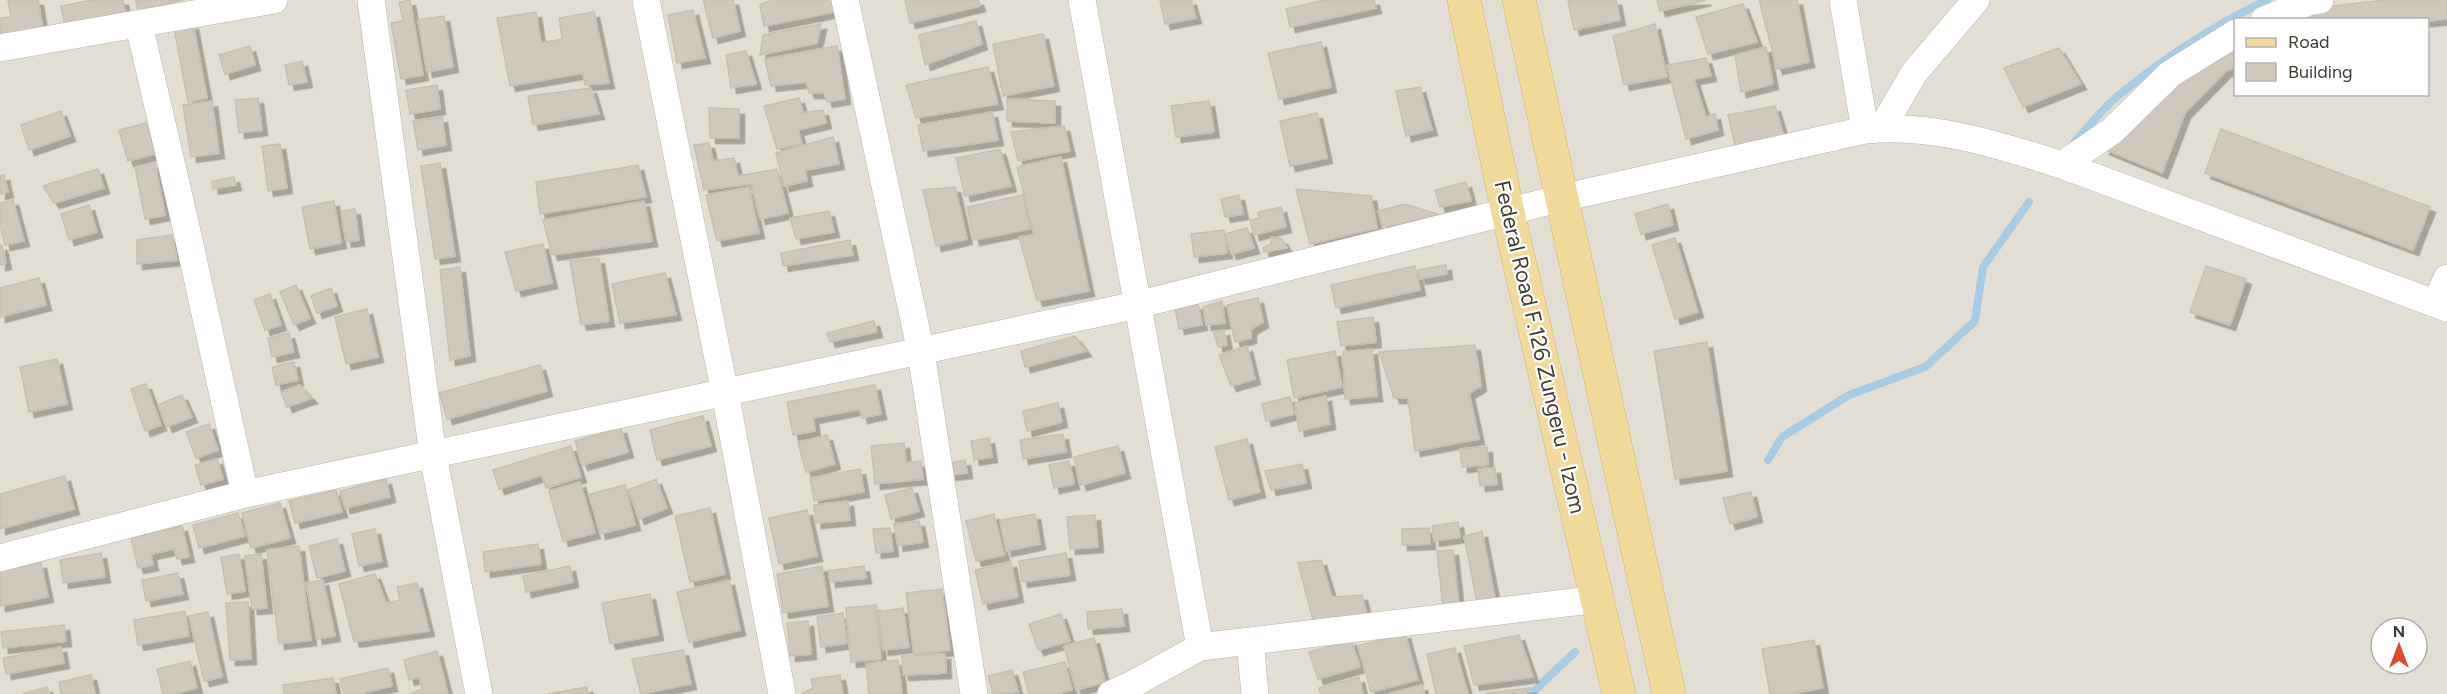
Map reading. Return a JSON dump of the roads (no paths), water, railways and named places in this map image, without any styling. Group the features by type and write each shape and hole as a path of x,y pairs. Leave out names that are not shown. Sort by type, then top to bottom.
{"main road":[{"name":"Federal Road F.126 Zungeru - Izom","path":"1464,0 1508,213 1599,599 1619,694"},
{"path":"1519,0 1669,694"}],"street":[{"path":"0,48 274,0"},
{"path":"371,0 433,455 479,694"},
{"path":"646,0 725,393 782,694"},
{"path":"845,0 921,352 974,694"},
{"path":"1082,0 1200,647"},
{"path":"1844,0 1873,129"},
{"path":"1873,129 1914,73 1976,0"},
{"path":"2269,18 2311,0 2320,0"},
{"path":"138,25 184,218 245,494"},
{"path":"2062,165 2112,132 2170,74 2234,34"},
{"path":"0,558 245,494 1137,305 1562,198 1873,129 1928,130 2007,147 2062,165 2441,306 2447,279"},
{"path":"1111,694 1200,647 1599,599"},
{"path":"1250,641 1255,694"}],"waterway":[{"path":"2074,143 2095,118 2136,81 2209,31 2267,0"},
{"path":"1768,460 1782,437 1849,395 1925,367 1975,321 1983,267 2029,202"},
{"path":"1531,694 1575,652"}]}
